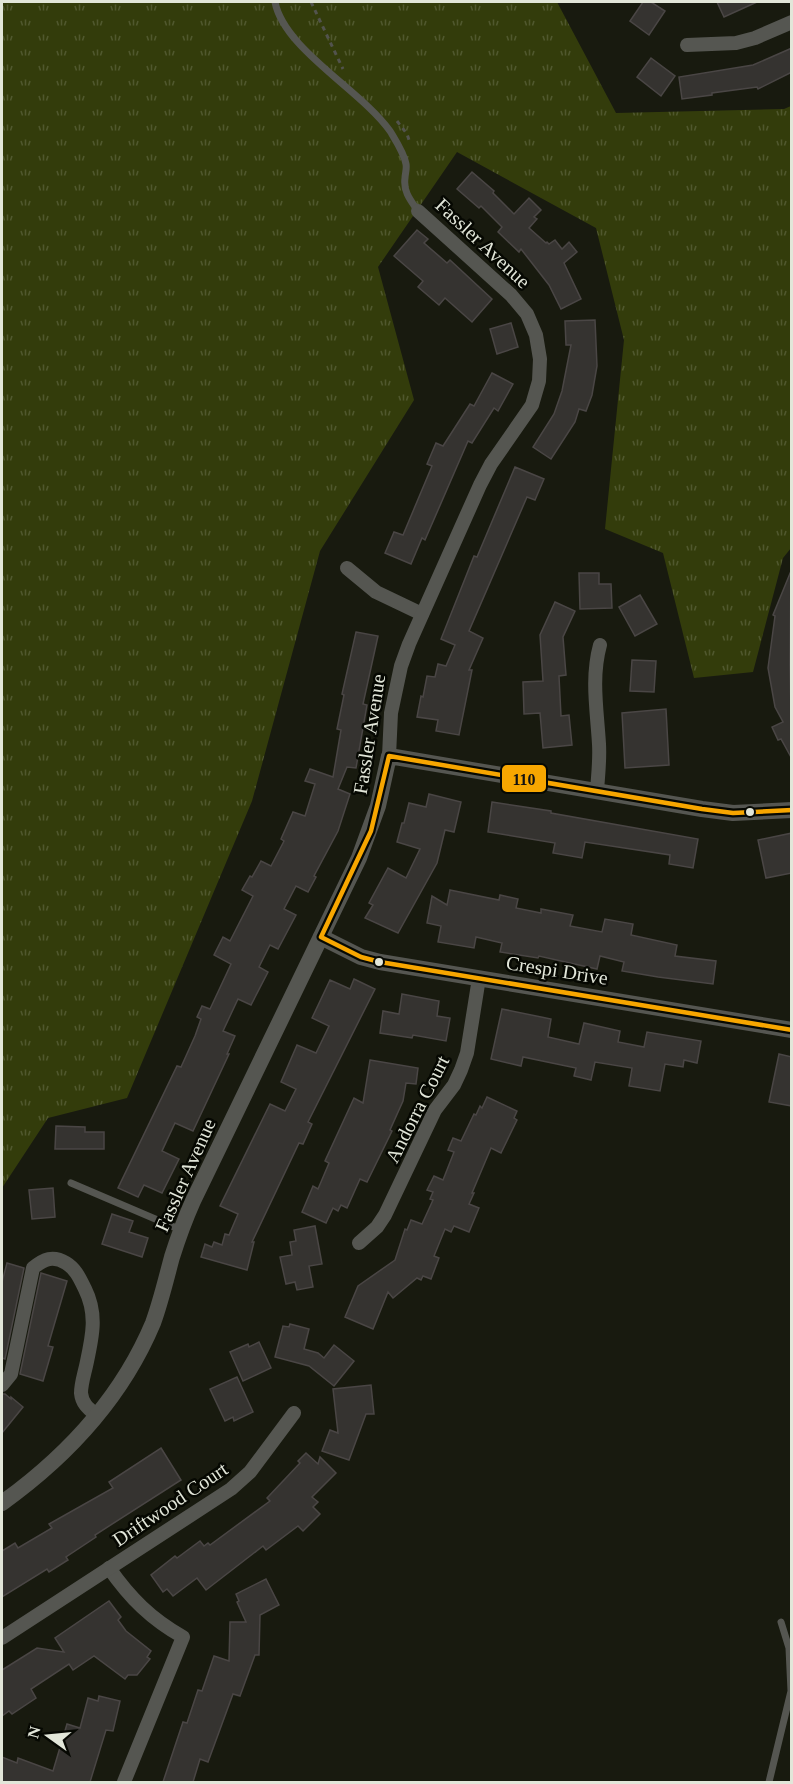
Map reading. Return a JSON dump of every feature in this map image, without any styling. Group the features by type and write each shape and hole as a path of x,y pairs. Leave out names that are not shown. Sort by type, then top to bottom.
{"street":[{"path":"687,45 736,43 755,38 792,22"},
{"name":"Fassler Avenue","path":"2,1503 65,1450 96,1415 124,1378 140,1351 153,1321 181,1230 193,1201 370,831 389,756 395,689 409,644 484,478 532,405 539,381 540,359 536,334 526,314 511,295 418,211"},
{"path":"347,568 376,592 422,614"},
{"path":"597,792 599,747 594,686 596,658 600,645"},
{"path":"389,756 733,813 792,810"},
{"name":"Crespi Drive","path":"321,937 361,957 380,962 792,1029"},
{"name":"Andorra Court","path":"359,1244 377,1227 385,1215 435,1110 462,1070 467,1053 479,978"},
{"path":"2,1385 11,1374 33,1268 50,1258 64,1262 75,1270 92,1302 94,1322 81,1386 81,1397 86,1407 96,1415"},
{"name":"Driftwood Court","path":"2,1638 231,1489 250,1473 294,1413"},
{"path":"109,1568 133,1600 148,1614 183,1636 124,1782"}],"lane":[{"name":"Fassler Avenue","path":"274,2 278,15 290,33 389,130 406,164 405,188 418,211"},
{"path":"70,1183 181,1230"},
{"path":"769,1782 791,1692 789,1648 781,1622"}],"green space":[{"path":"2,2 557,2 616,113 784,109 791,106 791,548 783,558 753,672 694,678 663,553 605,529 624,340 596,228 457,152 378,267 414,400 320,551 252,801 127,1098 48,1118 2,1188"}],"building":[{"path":"643,2 651,2 665,11 649,35 630,21"},
{"path":"717,2 757,2 724,17"},
{"path":"792,48 792,72 758,89 757,87 682,99 679,77 753,65"},
{"path":"651,58 675,76 661,96 637,77"},
{"path":"472,172 494,191 493,193 514,214 529,198 541,210 534,217 537,219 529,228 546,243 549,244 555,240 562,249 569,242 577,252 564,263 581,299 561,309 549,285 521,249 519,252 498,232 502,227 481,206 479,208 457,189"},
{"path":"417,230 428,239 424,243 447,263 450,260 492,299 472,322 445,298 439,305 418,287 423,281 394,256"},
{"path":"595,320 597,366 592,395 586,411 579,409 575,422 551,459 533,447 554,414 562,391 571,345 566,345 565,321"},
{"path":"511,323 518,347 497,354 490,329"},
{"path":"492,373 513,384 498,411 494,408 472,443 468,441 425,540 422,538 411,564 385,553 394,532 403,535 432,466 427,464 436,443 443,446 470,404 474,406"},
{"path":"515,467 544,479 535,500 527,497 469,631 483,638 469,670 472,670 459,735 436,731 438,720 417,717 421,696 423,697 427,676 435,677 438,664 446,666 455,645 441,639 474,556 477,557"},
{"path":"791,571 792,759 781,739 778,740 772,727 783,722 775,707 768,668 775,616 773,615"},
{"path":"579,573 599,573 599,584 611,584 612,608 580,609"},
{"path":"640,595 657,624 635,636 619,607"},
{"path":"555,602 575,611 563,637 566,675 559,676 561,716 569,715 572,745 543,748 540,713 524,714 523,682 543,681 540,635"},
{"path":"356,632 378,636 363,704 367,705 356,768 347,767 338,789 350,794 338,831 308,892 296,886 284,909 296,915 278,949 270,945 259,967 268,972 251,1005 238,999 223,1031 235,1036 227,1054 229,1054 193,1131 175,1123 162,1151 179,1159 162,1193 144,1185 138,1197 118,1188 177,1066 181,1067 201,1019 197,1017 202,1006 210,1009 231,964 214,955 223,937 230,941 253,896 242,890 261,861 271,866 284,841 281,839 293,812 305,816 315,784 305,781 310,769 333,777 341,730 337,729 344,695 342,694"},
{"path":"632,660 656,661 654,692 630,691"},
{"path":"666,709 669,765 625,768 622,713"},
{"path":"429,794 461,802 454,832 445,830 437,863 398,933 365,918 373,905 369,903 388,868 406,878 420,849 397,842 402,823 404,823 409,803 426,807"},
{"path":"492,802 698,839 693,868 669,864 670,855 585,842 582,858 553,853 555,843 488,832"},
{"path":"792,833 792,873 766,878 758,840"},
{"path":"450,890 499,900 500,895 518,899 516,908 541,913 541,909 573,915 570,926 602,932 605,919 633,924 631,935 677,945 675,956 716,961 713,984 622,971 624,962 600,956 597,969 539,956 538,958 500,952 502,943 476,937 474,948 438,942 441,926 427,923 432,896 447,905"},
{"path":"354,979 375,989 308,1122 312,1124 303,1144 299,1143 252,1242 254,1242 247,1270 201,1257 205,1244 212,1247 214,1242 222,1245 225,1234 229,1235 238,1214 220,1206 270,1104 285,1111 296,1089 281,1082 297,1045 316,1053 329,1026 312,1018 330,980 350,989"},
{"path":"402,994 439,1001 437,1016 450,1018 446,1041 413,1035 412,1038 380,1033 383,1011 399,1014"},
{"path":"502,1009 551,1019 548,1037 579,1044 584,1023 620,1031 618,1042 644,1047 647,1032 701,1041 697,1063 684,1060 683,1067 665,1064 660,1091 629,1086 632,1068 595,1062 591,1080 574,1076 576,1068 523,1057 521,1066 491,1059"},
{"path":"779,1054 792,1057 792,1106 769,1102"},
{"path":"370,1060 418,1068 416,1084 406,1083 403,1101 390,1130 392,1131 367,1182 360,1179 347,1208 341,1205 338,1211 333,1208 326,1223 302,1212 313,1186 318,1189 329,1163 325,1161 354,1098 363,1103"},
{"path":"487,1097 517,1111 514,1118 517,1120 501,1153 491,1148 469,1204 479,1208 469,1232 454,1226 451,1232 445,1229 434,1256 439,1258 431,1279 423,1276 421,1280 417,1278 393,1298 388,1292 373,1329 345,1317 358,1286 395,1260 405,1229 407,1230 411,1220 422,1224 433,1200 430,1199 433,1192 427,1190 434,1176 443,1180 454,1152 448,1150 453,1138 461,1141 474,1114 476,1115 480,1106 482,1108"},
{"path":"56,1126 85,1127 85,1132 104,1132 104,1149 55,1149"},
{"path":"53,1188 55,1217 32,1219 29,1190"},
{"path":"112,1214 133,1221 129,1232 148,1238 142,1257 102,1244"},
{"path":"315,1226 322,1264 309,1266 313,1287 297,1290 295,1282 286,1284 280,1257 292,1255 290,1242 296,1241 294,1230"},
{"path":"7,1263 24,1268 5,1359 2,1358 2,1282"},
{"path":"41,1273 67,1281 48,1346 53,1347 43,1381 20,1374"},
{"path":"290,1324 309,1329 304,1349 318,1353 324,1358 334,1345 354,1361 334,1386 309,1366 275,1357 283,1326 289,1327"},
{"path":"259,1342 271,1368 243,1381 230,1352"},
{"path":"237,1377 253,1412 234,1421 233,1417 225,1421 210,1389"},
{"path":"371,1385 374,1414 366,1414 349,1460 322,1451 330,1430 338,1433 333,1389"},
{"path":"2,1394 11,1399 11,1397 23,1407 2,1433"},
{"path":"161,1448 181,1480 95,1535 96,1537 66,1557 68,1560 49,1572 47,1569 2,1597 2,1551 15,1543 18,1548 52,1528 49,1524 113,1488 109,1482"},
{"path":"306,1453 318,1464 320,1457 336,1473 312,1497 318,1502 313,1507 320,1514 303,1531 298,1526 266,1550 263,1546 206,1590 197,1578 173,1596 167,1589 163,1592 151,1575 175,1556 177,1558 200,1541 204,1546 208,1543 210,1545 270,1501 267,1498 300,1463 298,1461"},
{"path":"266,1579 279,1605 260,1615 259,1655 255,1655 240,1696 233,1694 208,1762 200,1759 193,1782 163,1782 183,1722 187,1723 198,1690 202,1691 214,1656 229,1661 230,1622 246,1622 236,1594"},
{"path":"109,1601 121,1617 118,1620 126,1631 151,1651 147,1657 150,1659 137,1675 128,1675 125,1679 94,1656 73,1670 69,1664 31,1689 36,1698 12,1714 9,1711 2,1716 2,1670 37,1648 64,1652 55,1638"},
{"path":"99,1696 120,1701 113,1731 106,1730 90,1782 2,1782 2,1757 17,1763 18,1758 53,1771 67,1724 80,1728 88,1698 98,1701"}],"transit line":[{"name":"110","path":"792,810 733,813 702,809 389,756 371,831 321,937 361,957 380,962 792,1030"}]}
